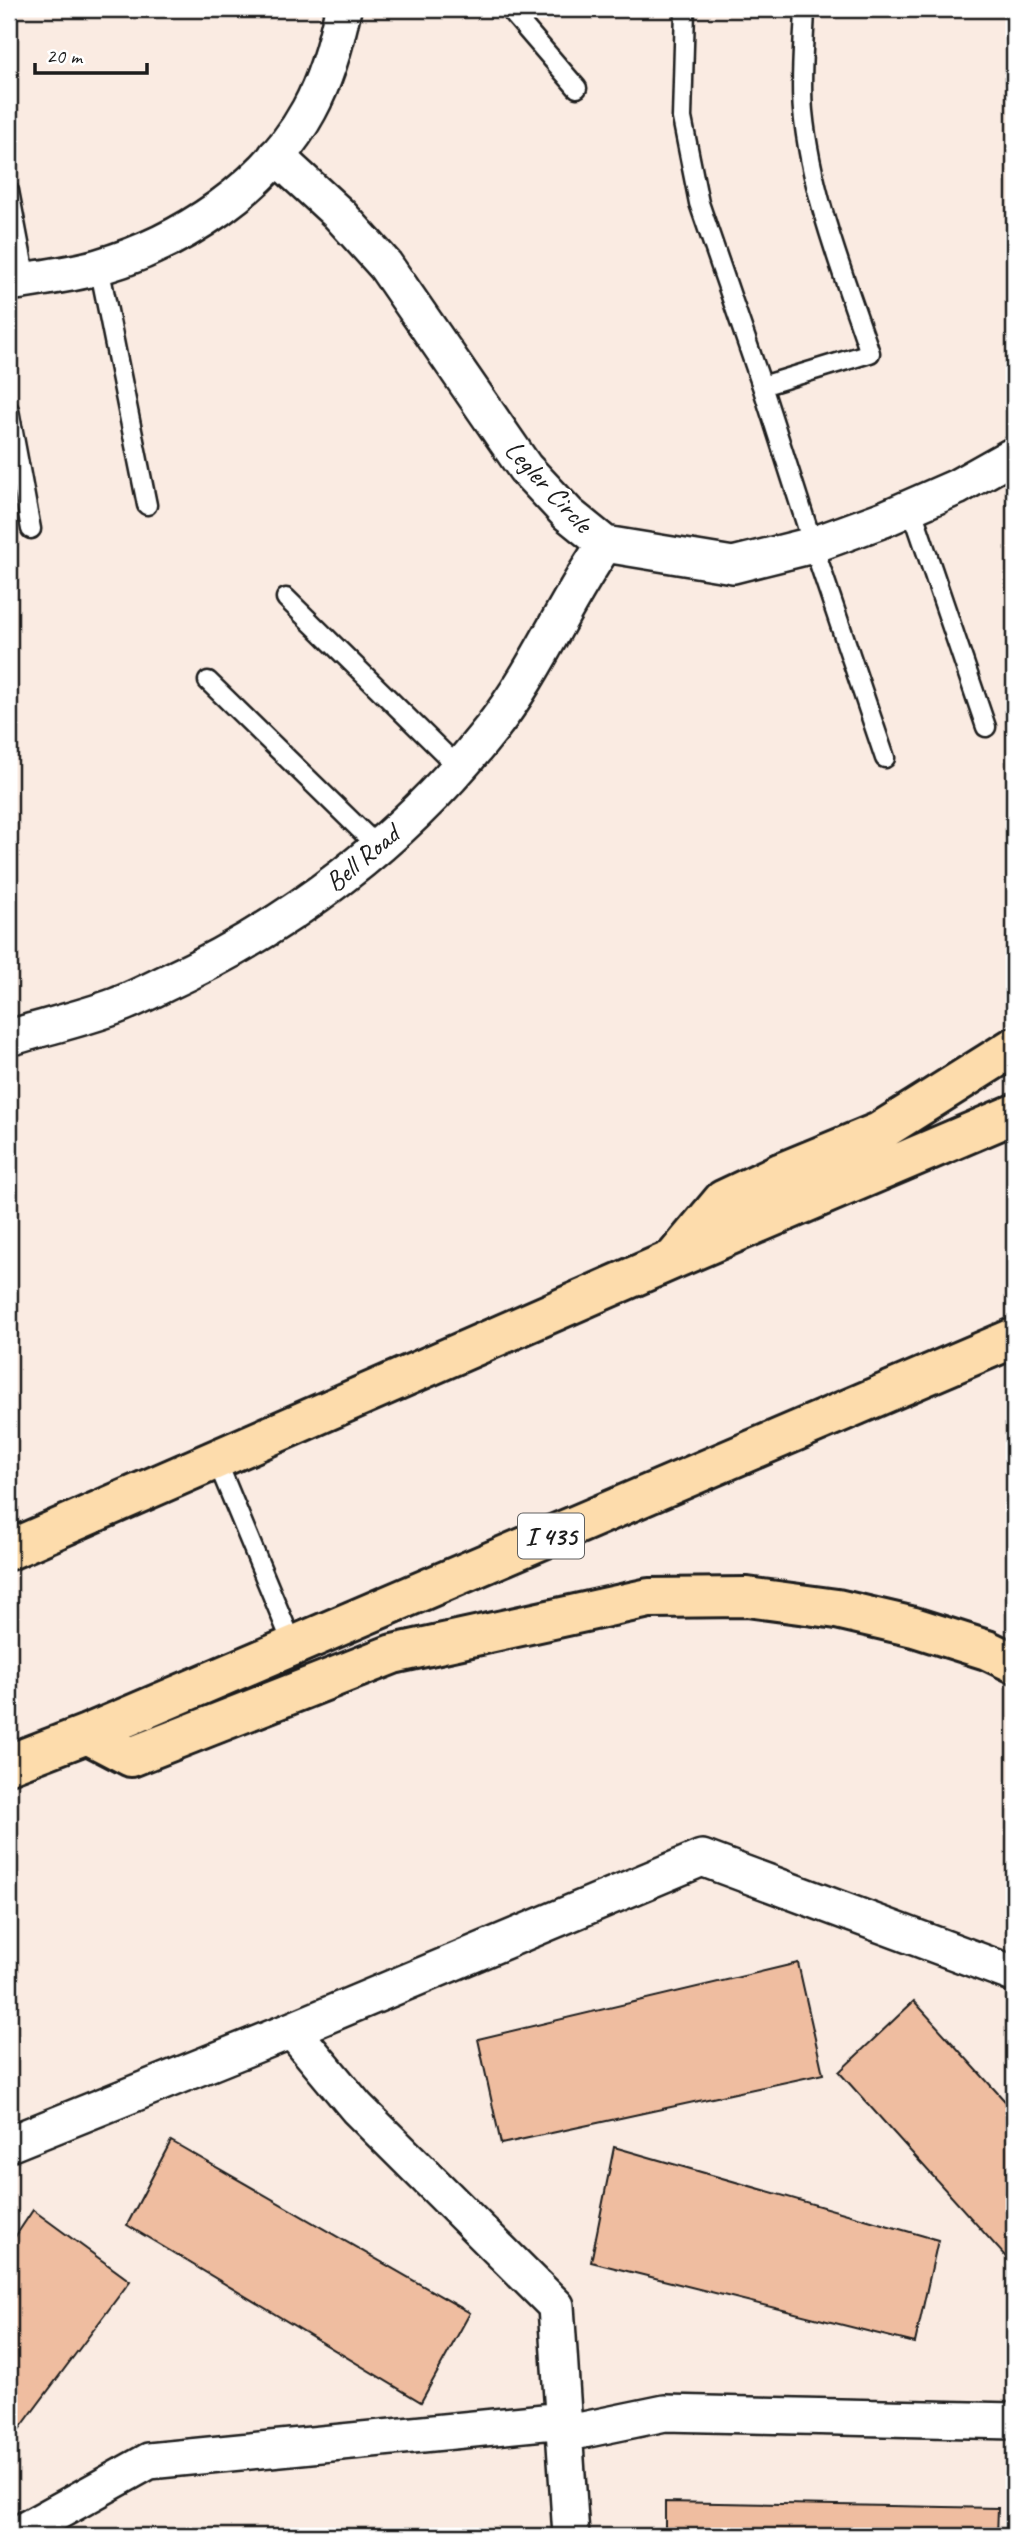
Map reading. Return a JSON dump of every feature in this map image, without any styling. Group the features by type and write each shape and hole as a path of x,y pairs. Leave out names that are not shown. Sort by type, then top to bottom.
{"highway":[{"path":"674,1259 723,1200 879,1132 1014,1047"},
{"path":"9,1550 674,1259 1014,1114"},
{"name":"I 435","path":"9,1764 87,1734 1014,1338"},
{"path":"87,1734 131,1757 393,1654 649,1598 747,1597 837,1609 914,1627 987,1650 1014,1663"}],"street":[{"path":"18,281 99,267 127,257 182,232 254,180 276,156 309,111 325,73 343,9"},
{"name":"Legler Circle","path":"276,156 340,214 385,265 525,468 568,514 606,544 733,565 813,545 911,508 957,487 1014,455"},
{"name":"Bell Road","path":"9,1038 116,1006 200,968 279,923 346,876 460,768 493,727 583,576 606,544"},
{"path":"9,2144 702,1858 1014,1973"},
{"path":"292,2029 358,2108 556,2306 571,2536"},
{"path":"14,2536 149,2461 564,2427 665,2413 1014,2421"}],"lane":[{"path":"509,9 577,88"},
{"path":"685,9 682,118 699,203 885,758"},
{"path":"762,386 870,353 819,201 809,152 803,108 806,9"},
{"path":"9,191 18,281"},
{"path":"99,267 147,505"},
{"path":"9,410 31,529"},
{"path":"911,508 986,727"},
{"path":"286,598 460,768"},
{"path":"208,681 378,847"},
{"path":"216,1459 293,1645"}],"building":[{"path":"798,1963 823,2074 501,2144 478,2039"},
{"path":"914,2001 1014,2111 1014,2266 839,2072"},
{"path":"171,2141 470,2313 421,2402 127,2225"},
{"path":"614,2147 938,2240 915,2343 591,2262"},
{"path":"33,2210 130,2281 9,2443 9,2246"},
{"path":"665,2502 998,2508 997,2536 665,2536"}]}
